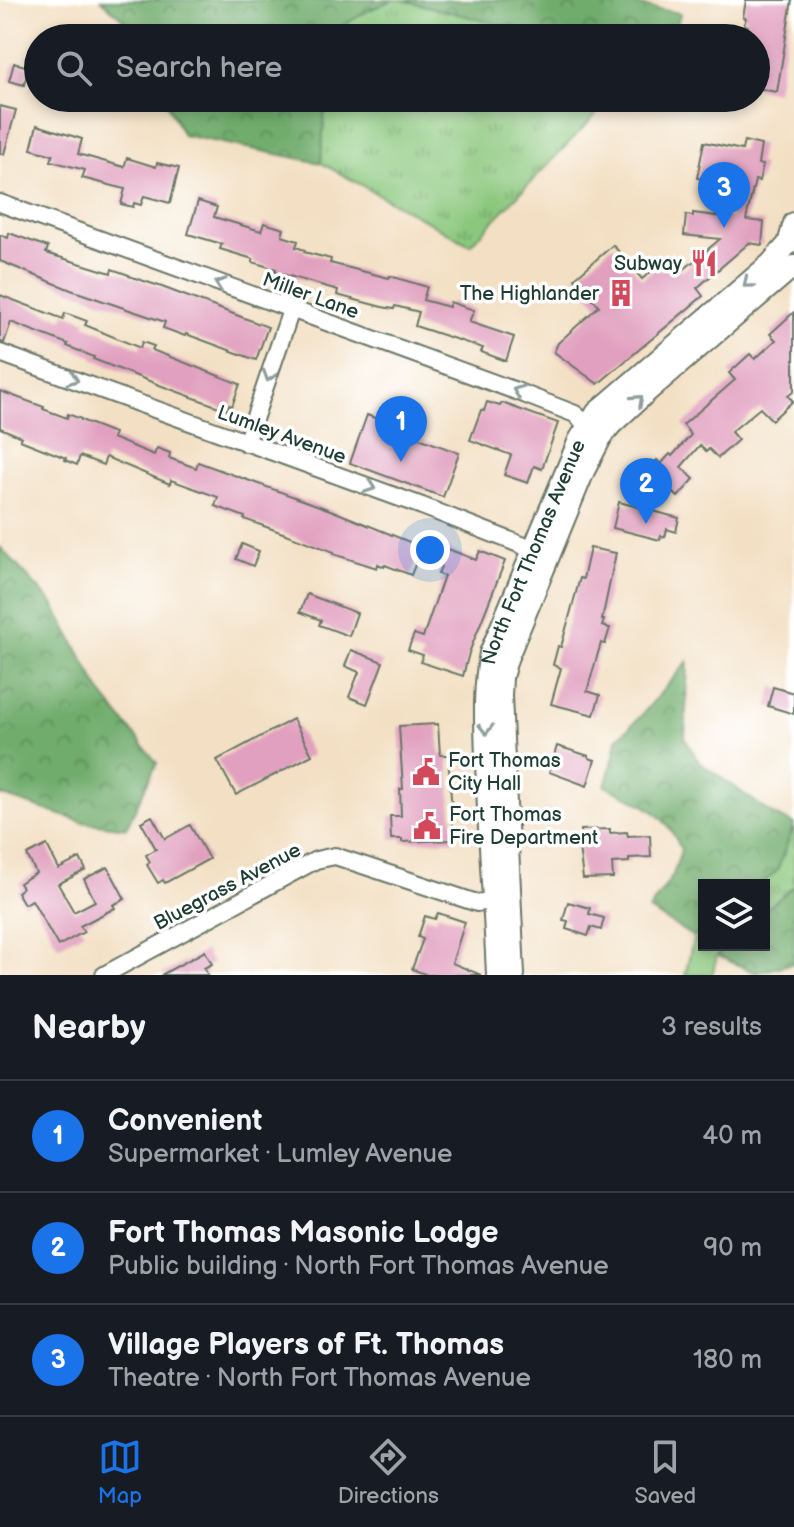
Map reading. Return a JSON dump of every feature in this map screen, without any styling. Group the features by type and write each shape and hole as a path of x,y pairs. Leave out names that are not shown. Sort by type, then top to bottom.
{"main road":[{"name":"North Fort Thomas Avenue","path":"594,431 597,412 771,263 788,244 794,223"},
{"name":"North Fort Thomas Avenue","path":"514,975 488,825 485,696 490,653 541,553 579,440 611,425 794,266"},
{"name":"North Fort Thomas Avenue","path":"497,975 502,899"}],"street":[{"name":"Miller Lane","path":"0,203 516,391 575,414 594,431"},
{"path":"246,443 291,310"},
{"name":"Lumley Avenue","path":"0,353 422,506 541,553"},
{"name":"Bluegrass Avenue","path":"104,975 316,860 335,856 477,903 502,899"}],"green space":[{"path":"101,0 393,0 346,24 127,24"},
{"path":"393,0 403,0 498,24 346,24"},
{"path":"403,0 607,0 680,13 677,24 498,24"},
{"path":"171,112 324,112 321,163 183,135"},
{"path":"324,112 598,112 470,245 321,163"},
{"path":"0,547 53,604 102,694 157,763 126,828 82,822 0,795"},
{"path":"688,661 685,738 699,762 774,815 794,824 777,871 767,879 698,879 698,934 694,937 649,910 673,875 681,850 675,837 651,810 605,786 617,739"},
{"path":"794,827 794,886 770,906 770,879 767,879 777,871"},
{"path":"794,886 794,963 756,973 718,956 721,951 770,951 770,906"},
{"path":"698,934 698,951 721,951 712,975 685,975 694,937"}],"building":[{"path":"746,0 792,0 777,92 770,91 770,24 744,24 746,18 743,17"},
{"path":"14,63 24,66 24,85 9,81"},
{"path":"0,106 16,110 4,154 0,154"},
{"path":"37,125 82,139 78,154 124,167 127,158 156,167 157,163 179,168 170,203 144,196 141,205 121,204 125,189 82,178 85,170 51,161 53,155 31,149"},
{"path":"744,141 761,145 758,164 763,165 759,181 755,180 746,220 764,222 762,245 749,243 697,288 703,296 598,384 554,352 558,343 599,306 575,278 613,245 642,279 657,267 661,271 673,260 682,271 720,239 684,235 686,215 693,216 693,213 731,218 738,186 697,178 704,142 742,150"},
{"path":"198,201 217,207 214,217 261,231 264,223 284,229 282,236 298,241 296,247 331,259 330,263 427,287 423,300 449,307 450,302 474,310 469,322 514,337 506,361 481,352 483,348 415,326 419,312 395,306 394,309 382,307 337,295 338,290 275,272 276,269 252,262 253,259 220,249 222,244 188,234"},
{"path":"9,233 48,247 46,253 111,273 112,269 268,327 256,360 163,328 165,322 71,290 0,261 0,235 8,238"},
{"path":"0,295 63,319 65,313 87,321 85,325 140,348 142,342 154,346 152,350 240,384 232,406 229,405 227,410 162,386 11,322 4,343 0,342"},
{"path":"794,312 794,391 788,396 793,401 772,420 760,408 731,432 738,440 718,458 700,445 681,467 694,479 678,497 648,470 657,460 661,464 670,454 672,456 691,435 683,425 735,380 729,373 750,354 755,359 776,340 770,334"},
{"path":"0,391 67,418 68,414 81,419 114,433 112,438 154,455 157,448 170,453 169,458 196,468 198,462 422,547 411,575 385,565 378,564 377,568 333,554 215,506 218,497 171,480 170,484 106,457 103,465 80,456 77,465 20,440 22,437 0,428"},
{"path":"487,402 500,406 502,403 558,423 542,469 534,466 528,483 504,475 511,455 470,440"},
{"path":"367,415 393,425 392,428 459,453 443,497 350,463"},
{"path":"619,502 679,518 676,532 667,529 665,537 661,536 660,540 613,528"},
{"path":"242,544 259,551 253,566 236,559"},
{"path":"590,548 616,553 602,620 602,626 610,628 605,644 601,643 587,691 600,695 594,715 551,704 561,668 553,665 580,578 583,579"},
{"path":"448,549 476,560 480,551 505,561 463,676 420,662 423,655 408,650 414,634 423,637 444,576 438,574"},
{"path":"307,594 357,613 349,636 319,625 321,620 300,612"},
{"path":"351,650 383,662 367,704 349,697 359,672 345,666"},
{"path":"773,687 794,693 794,714 768,706"},
{"path":"293,719 312,755 236,795 217,760"},
{"name":"Fort Thomas City Hall","path":"438,724 440,755 448,755 454,840 402,842 402,839 391,839 390,816 401,816 400,789 403,789 399,726"},
{"path":"557,746 595,760 587,786 549,772"},
{"path":"152,816 165,839 190,825 209,859 165,883 163,880 158,883 147,865 150,862 146,855 156,849 141,822"},
{"path":"610,829 610,833 627,832 628,836 650,835 651,857 612,863 613,878 583,879 578,839 581,839 581,830"},
{"path":"47,845 59,869 80,858 86,870 58,884 74,912 95,901 84,879 108,867 125,899 113,905 115,908 80,926 84,932 58,946 32,900 24,904 17,892 22,888 19,883 36,873 27,855"},
{"path":"568,902 590,908 589,914 604,918 601,930 591,927 588,936 566,929 568,921 563,920"},
{"path":"438,913 465,922 452,963 481,975 427,975 412,969 423,939 418,937 425,916 435,919"},
{"path":"205,951 212,964 204,968 208,975 161,975"}],"place":[{"name":"Village Players of Ft. Thomas","path":"724,228"},
{"name":"Subway","path":"704,263"},
{"name":"The Highlander","path":"621,293"},
{"name":"Convenient","path":"401,462"},
{"name":"Fort Thomas Masonic Lodge","path":"646,524"},
{"name":"Fort Thomas City Hall","path":"426,772"},
{"name":"Fort Thomas Fire Department","path":"427,826"}]}
